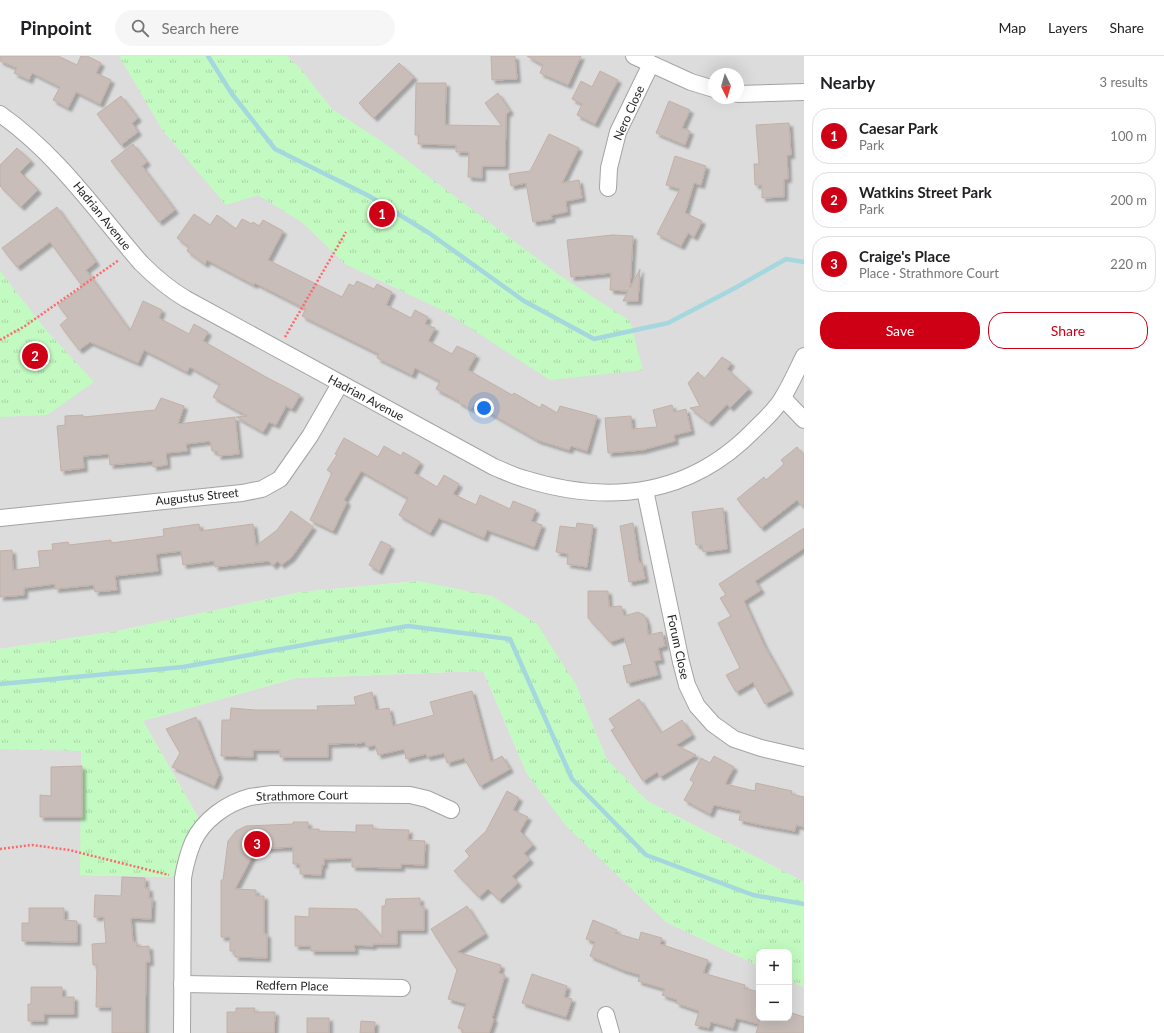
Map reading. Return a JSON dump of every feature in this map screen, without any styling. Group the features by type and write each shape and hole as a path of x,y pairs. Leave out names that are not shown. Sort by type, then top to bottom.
{"street":[{"path":"634,56 691,82 708,88"},
{"name":"Nero Close","path":"608,188 609,168 618,132 652,64"},
{"path":"744,94 804,92"},
{"name":"Hadrian Avenue","path":"0,114 44,149 61,167 131,252 155,277 171,290 340,384 494,467 523,479 549,486 573,490 623,492 645,490 688,477 726,454 746,438 783,398 804,356"},
{"name":"Augustus Street","path":"0,518 242,493 262,489 280,479 294,460 340,384"},
{"path":"783,398 804,420"},
{"name":"Forum Close","path":"645,490 686,685 697,706 713,724 734,739 761,748 804,758"},
{"name":"Strathmore Court","path":"182,1033 183,878 186,861 194,841 202,828 218,812 234,803 250,797 272,794 410,795 427,799 451,810"},
{"name":"Redfern Place","path":"182,984 402,988"},
{"path":"606,1015 611,1033"}],"path":[{"path":"278,350 346,232"},
{"path":"0,340 25,326 131,252"},
{"path":"0,849 32,845 69,850 132,867 183,878"}],"shaded area":[{"path":"0,56 804,56 804,882 647,801 607,760 575,683 418,581 301,592 117,631 0,649"},
{"path":"483,671 527,774 666,922 756,965 756,1021 792,1021 792,981 804,987 804,1033 0,1033 0,749 81,750 81,875 172,877 178,858 198,817 143,721 296,678"}],"green space":[{"path":"119,56 287,56 300,68 332,109 384,143 559,275 630,321 643,370 550,380 444,311 345,264 303,223 258,195 226,205 163,131"},
{"path":"0,271 46,330 94,382 47,415 0,417"},
{"path":"418,581 492,596 537,624 575,683 607,760 647,801 804,882 804,987 792,981 792,949 756,949 756,965 666,922 567,827 527,774 483,671 296,678 143,721 198,817 178,858 173,877 80,875 81,751 0,749 0,649 117,631 301,592"}],"building":[{"path":"0,56 58,56 77,65 81,56 87,56 101,63 96,73 111,80 100,104 76,92 68,108 53,100 60,87 32,73 29,80 14,73 17,68 0,61"},
{"path":"491,56 515,56 517,79 492,80"},
{"path":"527,56 581,56 568,85 540,73 543,65"},
{"path":"399,63 414,77 374,118 359,103"},
{"path":"600,71 618,80 595,124 577,115 582,104 572,99 581,81 592,87"},
{"path":"416,83 446,83 445,125 502,126 485,103 498,93 510,111 506,114 505,166 482,166 482,178 468,177 469,152 456,152 456,145 418,144 419,135 415,135"},
{"path":"121,96 138,118 132,123 138,132 121,145 97,114"},
{"path":"669,101 690,110 682,128 690,131 685,145 656,133"},
{"path":"789,123 791,155 787,155 788,179 784,179 784,197 762,198 762,185 755,185 754,164 759,164 756,125"},
{"path":"549,134 579,148 562,183 579,180 582,198 566,201 567,212 551,215 552,219 533,222 526,183 511,186 509,174 530,171"},
{"path":"133,144 147,162 142,166 175,210 159,222 111,161"},
{"path":"17,148 31,161 20,172 38,190 21,207 0,186 0,165"},
{"path":"675,156 706,166 701,185 694,183 685,213 702,221 694,237 688,233 681,246 657,234 680,189 666,185"},
{"path":"57,207 96,262 86,270 130,331 143,301 162,310 159,318 189,334 194,324 208,332 203,341 300,395 292,409 286,406 276,425 269,422 263,432 236,417 247,416 213,397 220,384 190,367 187,372 144,350 138,363 90,342 79,350 60,325 68,318 58,305 83,287 50,242 17,267 2,248"},
{"path":"194,214 210,225 217,215 236,229 242,219 252,224 253,222 259,226 263,220 283,231 268,260 342,297 349,284 354,286 357,281 374,289 377,284 392,292 386,305 411,318 415,310 428,317 425,324 435,328 428,341 452,354 457,346 476,355 468,370 512,395 514,393 540,408 542,404 557,413 560,406 597,416 587,451 571,446 569,450 537,440 474,404 471,409 436,389 440,381 415,368 412,375 377,358 379,354 302,316 306,309 255,283 254,285 207,260 205,264 187,251 189,247 177,238"},
{"path":"612,235 633,236 630,288 640,269 638,301 623,301 628,291 610,290 611,273 571,277 567,240"},
{"path":"722,357 731,363 727,369 749,389 730,408 727,404 709,423 690,408 700,406 688,383 698,372 704,379"},
{"path":"161,398 184,406 178,424 235,417 239,454 218,456 217,451 212,451 210,441 186,444 187,451 166,453 167,465 153,467 153,461 110,465 109,454 83,456 84,468 61,471 57,426 65,425 65,416 83,415 83,417 155,410"},
{"path":"672,405 674,412 686,409 691,431 674,435 675,441 642,450 608,453 605,418 631,416 632,429 657,427 653,410"},
{"path":"344,438 378,457 384,446 401,456 403,452 420,462 414,473 437,487 444,475 459,484 453,494 476,505 480,495 510,509 513,501 536,510 531,521 542,525 534,547 487,530 484,538 439,518 430,533 399,515 408,498 361,471 344,500 347,502 333,531 310,520 332,473 327,470 337,455 335,454"},
{"path":"797,447 804,455 804,508 797,500 761,528 737,499 764,477 766,480 784,464 781,460"},
{"path":"723,508 727,549 703,552 702,545 696,545 692,512"},
{"path":"291,511 313,527 291,558 281,565 278,561 273,566 269,561 215,567 214,561 183,565 181,551 156,554 158,571 115,576 117,590 95,592 94,585 55,589 55,584 24,588 24,595 0,597 0,551 12,550 13,570 40,567 38,551 53,550 52,544 68,542 69,545 111,540 111,543 164,536 163,529 199,524 200,531 253,524 256,546 277,530"},
{"path":"577,523 593,525 587,567 567,564 568,554 556,552 560,526 576,528"},
{"path":"633,523 639,563 642,562 645,579 629,582 620,526"},
{"path":"804,528 804,548 755,581 761,590 744,601 764,645 790,691 765,704 753,682 736,692 726,675 740,668 718,623 731,616 720,598 726,595 719,584"},
{"path":"381,541 391,546 379,571 369,565"},
{"path":"588,591 608,591 609,607 621,606 624,616 638,612 644,615 647,623 648,635 662,632 665,646 658,648 661,660 654,661 658,675 627,683 623,666 632,664 624,637 610,642 588,618"},
{"path":"472,691 491,762 502,756 510,769 480,786 464,758 447,763 444,753 427,757 426,754 406,759 404,749 378,755 375,745 366,747 365,742 355,744 328,744 328,757 280,757 280,750 253,750 253,757 221,756 222,720 230,720 231,708 255,710 318,710 317,706 356,705 354,697 372,692 376,710 389,708 393,726 434,715 430,702"},
{"path":"639,699 661,733 682,720 692,735 676,745 696,755 660,777 657,772 643,781 611,730 615,728 609,719"},
{"path":"196,717 219,775 214,786 172,767 180,753 166,729"},
{"path":"714,756 734,767 725,784 755,791 756,783 792,791 791,794 804,797 804,827 796,825 795,831 739,820 741,811 714,805 710,814 684,800 694,782 690,780 701,758 710,763"},
{"path":"82,766 82,817 40,817 40,795 51,796 51,767"},
{"path":"507,791 519,798 513,810 528,817 520,831 533,845 524,853 530,860 512,876 518,883 499,900 488,889 479,897 454,871 470,856 465,851 486,831"},
{"path":"293,822 308,822 308,829 319,829 319,831 356,832 356,825 373,825 373,829 409,830 408,840 425,841 424,865 401,864 401,868 352,867 352,858 324,859 321,875 300,874 300,864 293,864 293,847 256,849 235,889 256,890 256,896 264,896 264,934 267,934 267,958 235,957 235,951 230,951 230,937 221,937 221,880 223,880 228,841 236,831 246,826 293,824"},
{"path":"122,877 145,878 145,888 149,888 149,898 152,898 151,919 131,918 133,942 137,942 137,947 149,946 150,962 146,962 145,1033 112,1033 112,1007 96,1007 97,965 93,965 92,944 106,943 104,917 94,917 95,895 121,896"},
{"path":"420,898 420,906 424,906 424,930 397,930 397,944 373,944 373,946 354,945 355,951 311,951 311,946 295,946 295,916 309,917 309,908 357,909 382,937 382,906 385,906 386,899"},
{"path":"467,906 485,934 457,952 501,965 499,973 505,975 489,1033 462,1033 463,1030 458,1028 466,1004 448,999 457,970 431,929"},
{"path":"29,908 64,908 64,920 77,921 77,942 22,941 22,923 29,923"},
{"path":"593,920 617,930 615,933 639,940 641,932 662,938 660,944 708,960 703,973 745,985 744,988 756,991 756,1021 792,1021 792,1013 804,1017 804,1033 756,1033 759,1024 736,1018 733,1028 711,1022 709,1028 695,1025 699,1011 676,1003 677,1000 662,995 665,989 638,981 640,975 623,970 590,956 595,942 586,939"},
{"path":"532,974 567,986 564,997 572,999 566,1017 522,1003"},
{"path":"31,987 62,987 62,997 74,997 74,1014 44,1014 44,1021 28,1021 28,1004 31,1004"},
{"path":"236,1008 255,1008 254,1012 275,1012 274,1033 227,1033 227,1012 236,1012"},
{"path":"307,1018 329,1018 329,1033 307,1033"},
{"path":"361,1021 375,1022 374,1033 360,1033"}],"waterway":[{"path":"208,56 232,94 275,149 369,196 429,233 524,301 594,339 668,323 786,259 804,262"},
{"path":"0,684 183,667 408,626 510,639 572,779 646,855 753,895 804,904"}],"place":[{"name":"Caesar Park","path":"382,214"},
{"name":"Watkins Street Park","path":"35,356"},
{"name":"Craige's Place","path":"257,844"}]}
